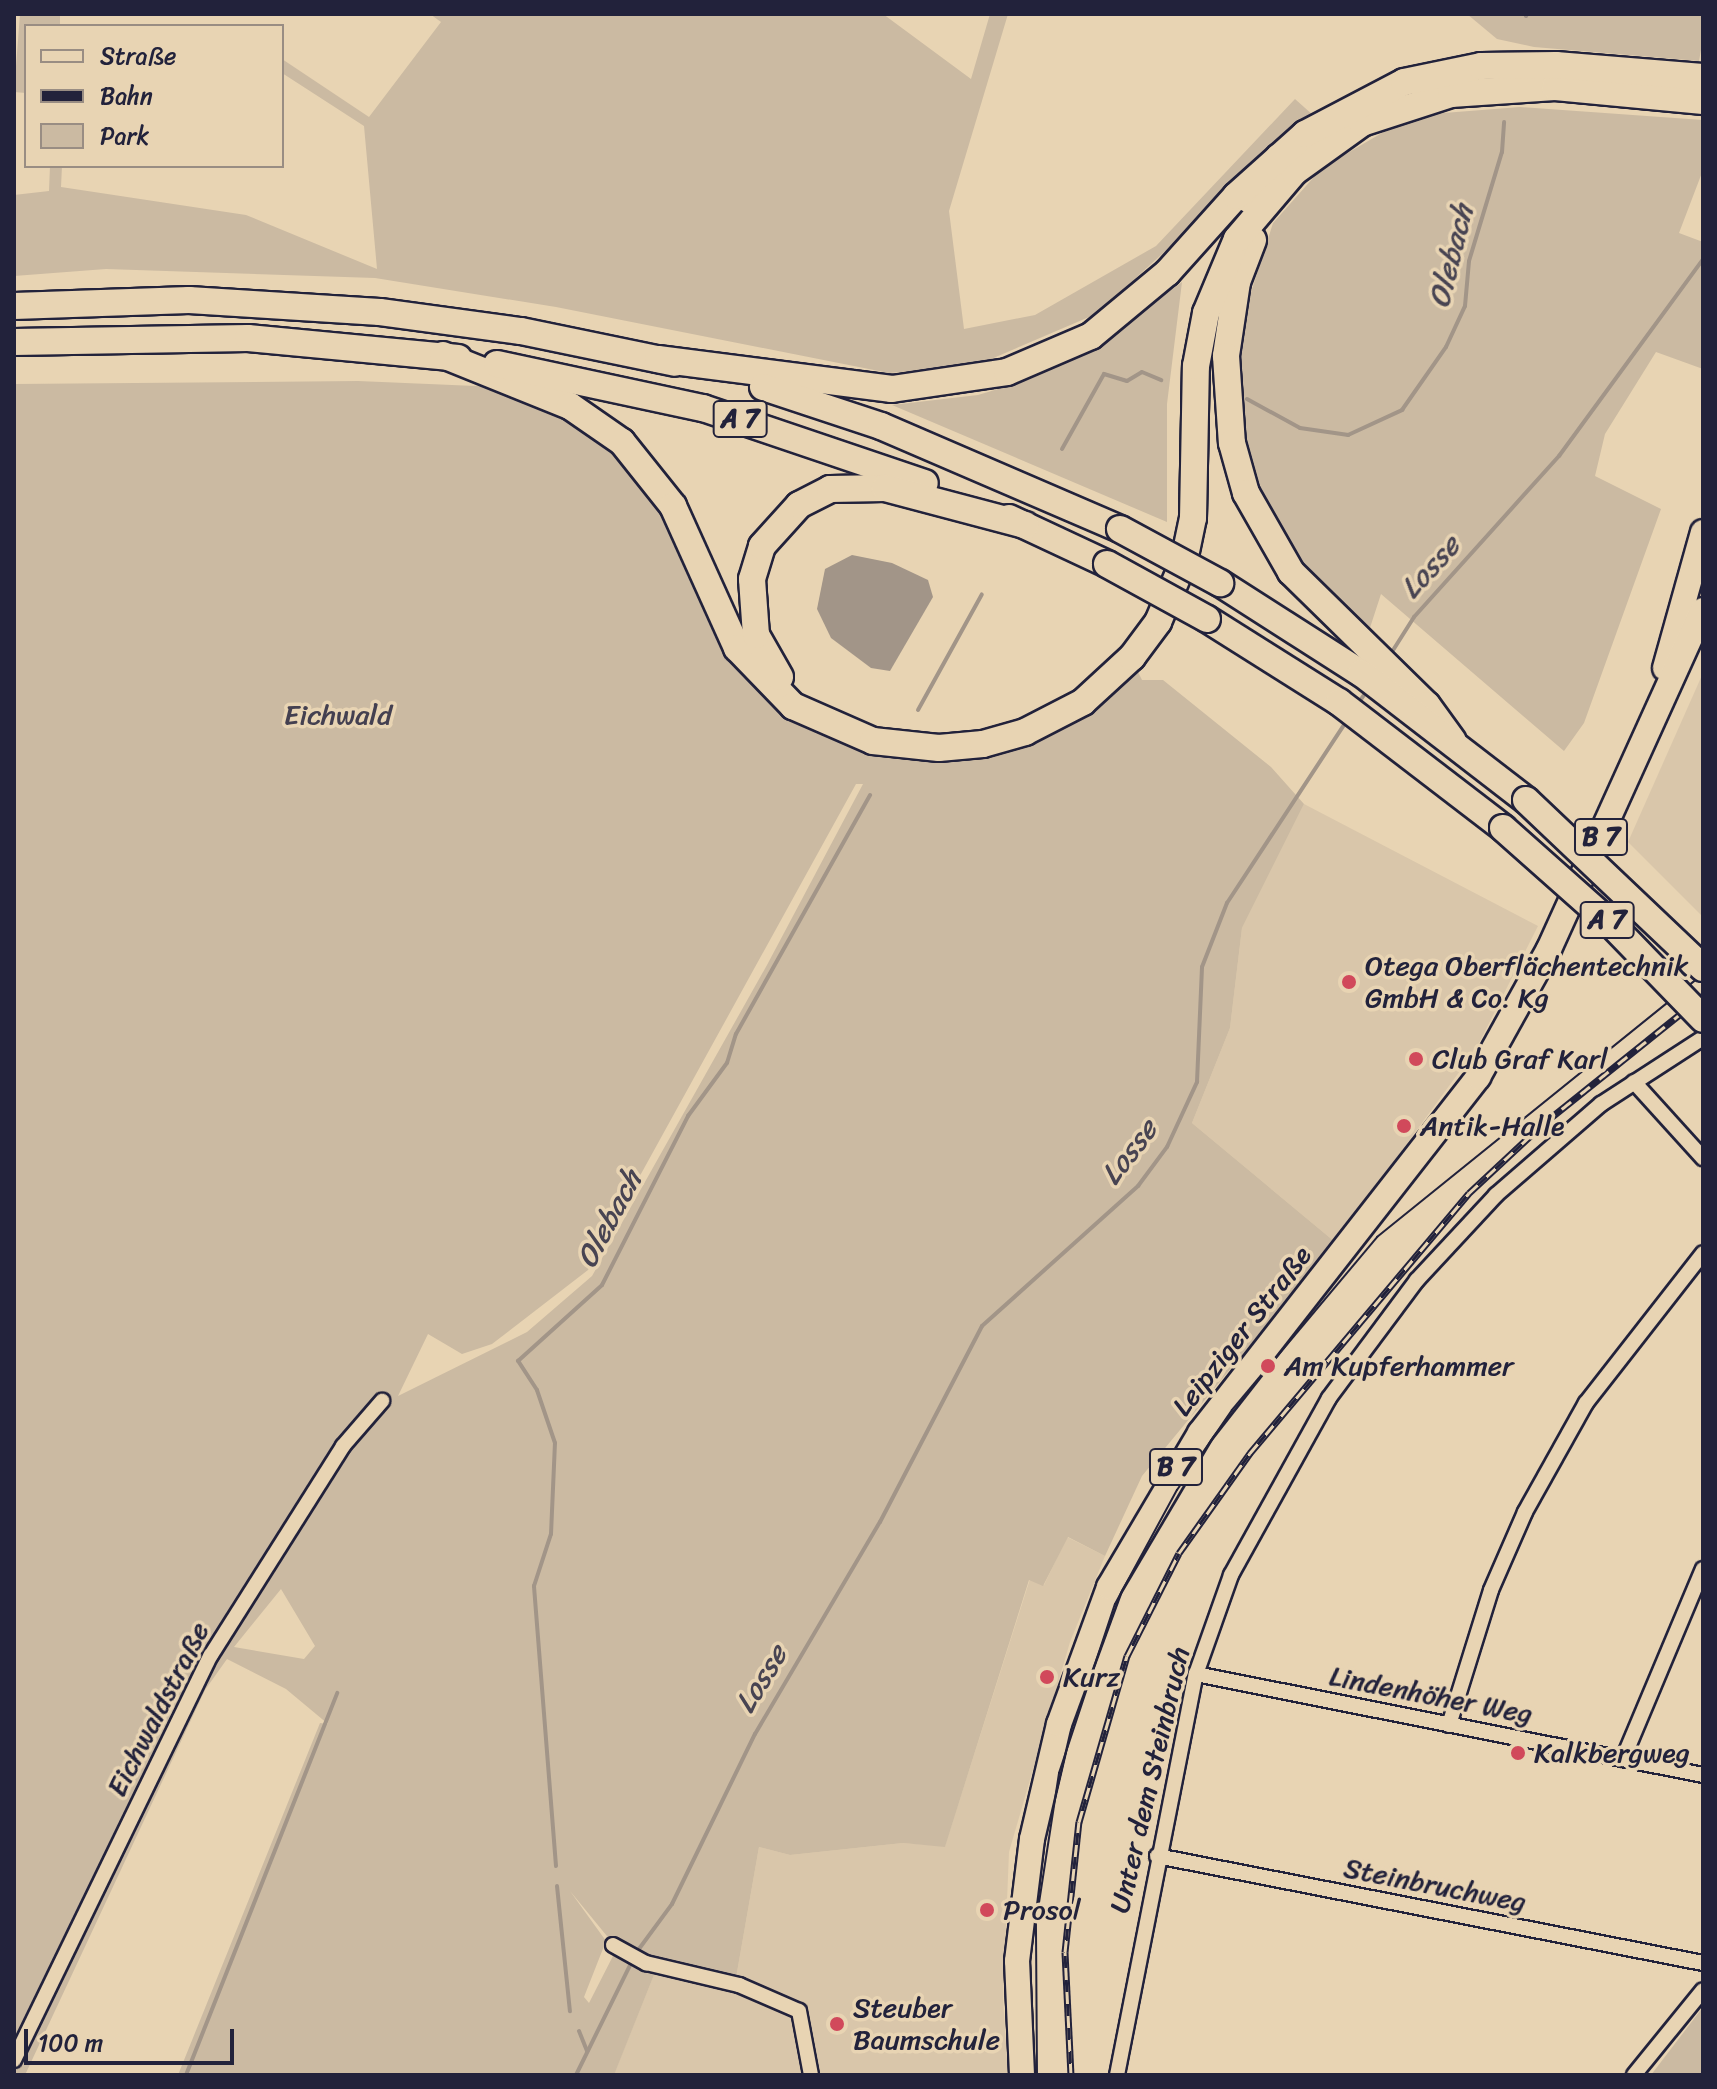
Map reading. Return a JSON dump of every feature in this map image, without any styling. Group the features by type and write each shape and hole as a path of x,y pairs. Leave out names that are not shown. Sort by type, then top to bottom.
{"highway":[{"path":"658,359 892,389 1007,372 1091,336 1136,302 1352,104 1442,72 1556,65 1703,77"},
{"path":"1025,525 885,488 846,486 815,495 784,516 756,561 751,617 762,652 783,681 817,707 855,726 918,738 960,738 1022,724 1069,700 1111,667 1150,617 1178,548 1185,494 1186,365 1195,310 1227,233 1287,164 1362,123 1451,94 1555,87 1703,101"},
{"path":"443,355 570,406 622,442 673,506 737,648 793,706 842,731 895,745 983,744 1035,728 1083,702 1125,666 1158,622 1190,540 1196,366 1206,313 1237,239 1287,164"},
{"path":"1287,164 1237,282 1227,330 1228,415 1257,519 1329,615 1423,710"},
{"name":"A 7","path":"14,306 189,300 380,312 658,359 881,426 1120,529 1220,583 1423,710 1453,741 1526,800 1703,968"},
{"name":"A 7","path":"14,342 248,338 443,355 703,408 869,461 1025,525 1107,564 1207,619 1298,675 1388,739 1503,828 1611,924 1703,1019"}],"main road":[{"name":"Leipziger Straße","path":"1649,724 1703,532"},
{"name":"Leipziger Straße","path":"1022,2075 1017,1961 1032,1839 1059,1724 1109,1587 1200,1433 1478,1077 1549,949 1703,610"}],"street":[{"name":"Unter dem Steinbruch","path":"1117,2075 1157,1856 1196,1674 1231,1575 1351,1362 1496,1195 1601,1104 1703,1038"},
{"path":"1634,1082 1703,1158"},
{"path":"1449,1725 1491,1590 1533,1498 1586,1403 1703,1253"},
{"name":"Eichwaldstraße","path":"14,2060 211,1655 343,1446 382,1401"},
{"path":"1623,1759 1703,1569"},
{"name":"Lindenhöher Weg","path":"1196,1674 1703,1775"},
{"name":"Steinbruchweg","path":"1157,1856 1703,1963"},
{"path":"613,1945 646,1963 739,1985 799,2011 811,2075"},
{"path":"1634,2075 1703,1990"}],"shaded area":[{"path":"852,555 892,563 928,580 933,597 890,671 871,668 831,638 817,609 825,569"},
{"path":"1703,673 1703,917 1628,842"},
{"path":"1304,804 1538,926 1476,1049 1335,1242 1192,1123 1230,1028 1242,928"},
{"path":"1067,1537 1105,1556 1070,1642 1009,1852 1003,1998 1008,2075 614,2074 660,1960 736,1978 759,1847 790,1855 903,1843 945,1846 1030,1579 1044,1585"}],"green space":[{"path":"20,14 60,14 60,24 24,24 24,93 14,92"},
{"path":"430,14 883,14 971,79 990,14 1008,14 949,211 964,329 1035,315 1156,246 1295,99 1314,116 1096,314 977,365 889,373 556,307 375,278 106,269 14,276 14,195 49,191 50,168 62,168 61,187 246,215 377,269 364,126 284,74 284,60 369,117 441,22"},
{"path":"1467,14 1703,14 1703,39 1699,61 1534,47 1497,39"},
{"path":"1520,107 1703,120 1703,170 1679,233 1703,242 1703,369 1656,352 1605,434 1595,476 1661,509 1584,723 1564,751 1381,594 1367,637 1322,594 1277,536 1245,447 1235,343 1273,223 1322,168 1387,130 1431,114"},
{"path":"1182,282 1167,404 1167,522 892,405 978,395 1028,380 1095,347"},
{"name":"Eichwald","path":"358,381 499,387 552,406 631,462 791,712 965,752 1134,664 1142,680 1163,680 1271,767 1304,804 1242,928 1230,1028 1192,1123 1335,1242 1142,1476 1105,1556 1068,1537 1043,1586 1029,1580 945,1847 903,1843 790,1855 759,1847 736,1978 660,1960 614,2075 178,2075 320,1723 328,1724 286,1689 227,1659 205,1690 25,2075 14,2075 14,384","holes":["856,784 863,784 767,965 592,1276 527,1332 398,1396 428,1334 462,1354 492,1344 588,1270","281,1589 315,1646 304,1659 234,1647","570,1891 611,1941 614,1954 589,2003 584,1997 606,1941"]},
{"path":"1703,2007 1703,2075 1651,2075"}],"waterway":[{"name":"Olebach","path":"1247,399 1300,428 1348,435 1402,410 1446,347 1465,306 1469,261 1502,152 1504,122"},
{"name":"Losse","path":"1390,655 1414,617 1559,456 1703,259"},
{"name":"Olebach","path":"1062,449 1104,374 1127,381 1142,372 1161,380"},
{"name":"Olebach","path":"918,710 982,594"},
{"name":"Losse","path":"1357,705 1368,689"},
{"name":"Losse","path":"636,1953 672,1904 755,1734 880,1522 982,1326 1138,1186 1167,1147 1197,1082 1202,967 1227,903 1348,719"},
{"name":"Olebach","path":"556,1866 534,1586 551,1534 555,1443 537,1390 518,1361 602,1285 688,1116 727,1063 736,1034 870,795"},
{"path":"186,2075 337,1693"},
{"name":"Olebach","path":"557,1886 570,2011"},
{"name":"Losse","path":"576,2075 632,1961"},
{"name":"Olebach","path":"579,2031 587,2051"}],"tram line":[{"path":"1037,2075 1036,1922 1059,1773 1115,1604 1177,1490 1232,1410 1377,1237 1703,974"}],"railway":[{"path":"1071,2075 1065,1952 1079,1822 1127,1656 1179,1553 1250,1453 1469,1193 1543,1124 1703,996"}],"place":[{"name":"Otega Oberflächentechnik GmbH & Co. Kg","path":"1349,982"},
{"name":"Club Graf Karl","path":"1416,1059"},
{"name":"Antik-Halle","path":"1404,1126"},
{"name":"Am Kupferhammer","path":"1268,1366"},
{"name":"Kurz","path":"1047,1677"},
{"name":"Kalkbergweg","path":"1518,1753"},
{"name":"Prosol","path":"987,1910"},
{"name":"Steuber Baumschule","path":"837,2024"}]}
